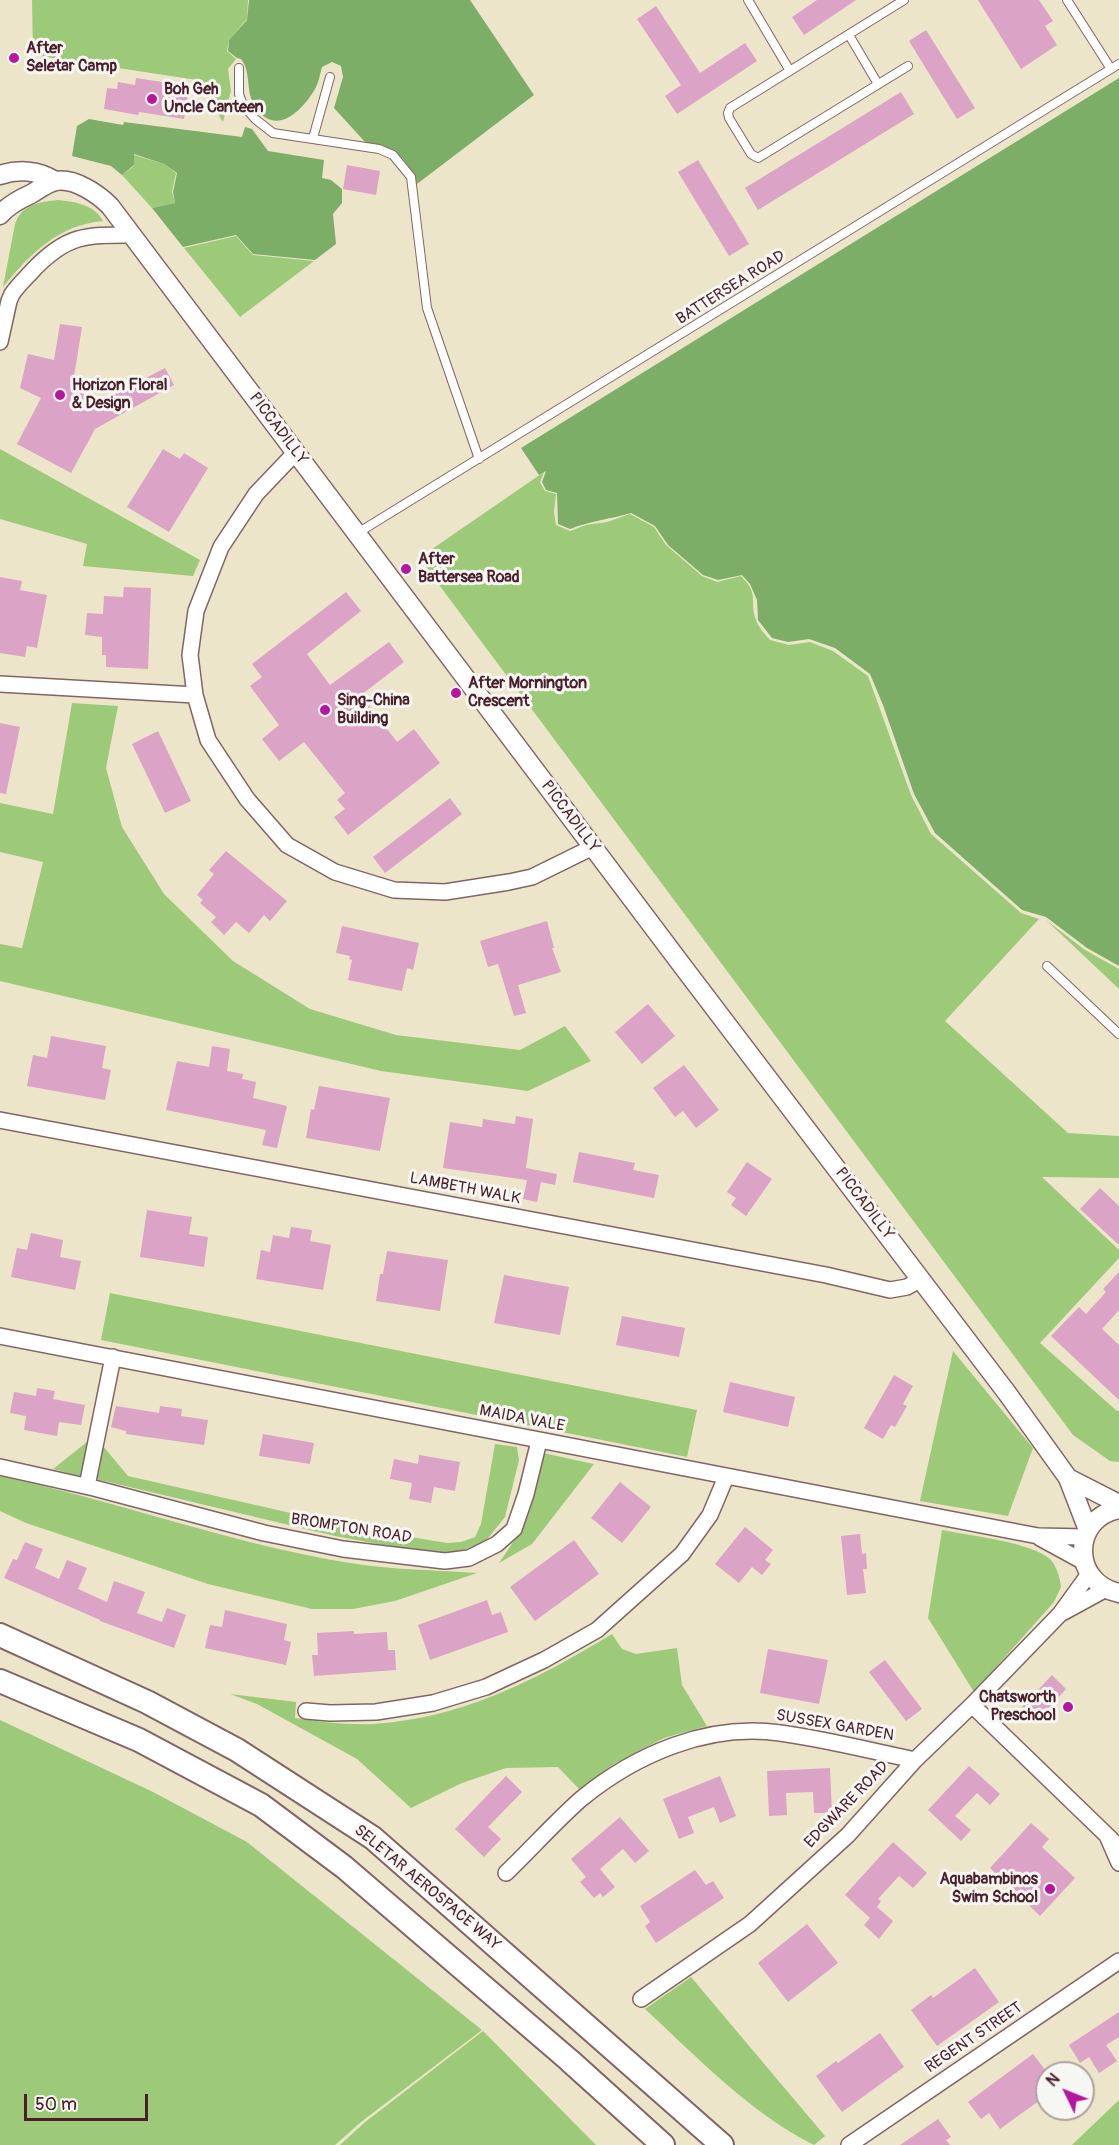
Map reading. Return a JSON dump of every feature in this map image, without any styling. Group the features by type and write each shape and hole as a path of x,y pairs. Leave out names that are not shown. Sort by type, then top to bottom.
{"main road":[{"name":"SELETAR AEROSPACE WAY","path":"0,1635 147,1702 237,1750 373,1838 722,2145"},
{"path":"0,1681 139,1740 261,1805 353,1875 569,2060 663,2145"}],"street":[{"name":"PICCADILLY","path":"0,175 19,171 37,172 55,181 64,181 88,189 99,195 133,235 356,534 921,1279 1068,1478 1087,1533"},
{"path":"0,215 18,200 55,181"},
{"path":"0,342 12,294 49,254 61,245 83,236 133,235"},
{"path":"296,452 256,494 221,547 196,610 190,655 195,695 208,740 247,800 287,845 335,872 394,890 445,892 532,877 593,847"},
{"path":"0,684 195,695"},
{"name":"LAMBETH WALK","path":"0,1120 826,1275 890,1290 907,1287 921,1279"},
{"name":"MAIDA VALE","path":"0,1336 1038,1536 1087,1533"},
{"path":"87,1486 114,1357"},
{"name":"BROMPTON ROAD","path":"0,1467 87,1486 264,1533 343,1550 445,1561 469,1558 497,1544 514,1529 526,1494 539,1441"},
{"path":"306,1711 376,1712 433,1703 486,1687 553,1655 597,1630 682,1554 710,1515 726,1477"},
{"name":"PICCADILLY","path":"1068,1478 1119,1504"},
{"path":"1112,1591 1096,1582 1086,1568 1083,1545 1087,1533 1096,1520 1119,1509"},
{"name":"MAIDA VALE","path":"1038,1536 1086,1568"},
{"name":"EDGWARE ROAD","path":"641,1999 750,1924 848,1835 915,1760 1060,1614 1086,1568"},
{"name":"EDGWARE ROAD","path":"1060,1614 1112,1591"},
{"path":"972,1705 1114,1842 1119,1863"},
{"name":"SUSSEX GARDEN","path":"506,1874 581,1799 625,1768 673,1745 716,1734 779,1732 915,1760"},
{"name":"REGENT STREET","path":"849,2145 1119,1961"}],"lane":[{"path":"748,0 790,71"},
{"path":"904,0 729,110 729,118 755,157 760,157 908,66"},
{"path":"1067,0 1111,69"},
{"path":"849,35 878,84"},
{"name":"BATTERSEA ROAD","path":"356,534 1119,64"},
{"path":"238,68 239,94 243,105 255,119 273,133 379,149 393,155 411,177 427,308 480,459"},
{"path":"313,138 330,76"},
{"path":"1047,966 1119,1034"}],"green space":[{"path":"32,0 248,0 247,19 229,40 227,51 236,59 228,69 231,91 223,122 197,80 33,55"},
{"path":"249,0 470,0 534,95 417,184 414,174 403,159 394,151 365,142 334,108 343,77 341,66 332,62 322,67 316,86 309,98 295,113 278,121 261,114 251,98 244,64 241,59 228,51 229,40 247,20"},
{"path":"1119,78 1119,966 1087,948 1046,917 1022,910 935,833 914,794 870,674 835,648 809,639 788,642 772,638 758,620 757,600 750,584 742,575 718,580 703,575 668,545 655,526 631,513 570,529 558,524 557,493 546,490 542,482 546,471 539,475 521,448"},
{"path":"89,119 123,125 124,122 242,137 245,127 252,129 268,151 324,160 322,178 331,180 342,189 342,203 333,214 336,244 315,260 253,254 236,235 183,247 152,208 175,203 173,192 177,173 164,164 134,154 134,165 122,175 111,166 72,156 77,126"},
{"path":"134,155 164,164 176,173 172,192 175,203 152,208 122,175 134,166"},
{"path":"58,200 89,207 103,221 72,228 46,243 3,287 18,217 32,205"},
{"path":"236,236 253,255 314,261 240,317 184,248"},
{"path":"0,449 200,560 193,576 83,566 87,544 0,519"},
{"path":"544,472 540,482 545,491 556,494 554,512 556,525 570,531 630,514 654,527 666,545 702,576 717,582 741,576 752,593 757,623 770,640 789,645 810,642 833,651 868,676 911,795 931,834 1021,913 1039,919 945,1021 1068,1133 1119,1136 1119,1178 1042,1177 1119,1250 1119,1258 1040,1343 1117,1411 1119,1410 1119,1462 1110,1461 1073,1435 419,558"},
{"path":"72,703 118,706 106,768 122,827 164,894 233,961 310,1009 396,1035 520,1050 565,1026 591,1061 528,1091 381,1071 0,981 0,944 22,948 43,862 0,852 0,803 53,814"},
{"path":"1046,920 1085,950 1119,969 1119,989"},
{"path":"110,1293 697,1410 687,1457 101,1340"},
{"path":"953,1351 1033,1448 1008,1516 920,1501"},
{"path":"92,1438 83,1477 53,1469"},
{"path":"495,1444 517,1447 519,1460 505,1517 485,1542 449,1555 335,1536 96,1479 103,1446 128,1476 361,1529 447,1543 461,1542 475,1537 481,1524"},
{"path":"543,1453 594,1464 532,1544 499,1563 520,1532"},
{"path":"0,1476 306,1555 382,1567 477,1573 395,1601 353,1609 312,1609 208,1584 26,1523 0,1511"},
{"path":"942,1530 1000,1540 1043,1554 1057,1569 1060,1580 1061,1587 1054,1602 974,1692 928,1618"},
{"path":"612,1634 622,1649 636,1654 677,1648 682,1685 707,1726 664,1738 614,1764 580,1790 558,1767 506,1768 462,1783 411,1808 357,1759 257,1704 230,1694 296,1702 295,1718 354,1724 406,1720 438,1714 498,1694 555,1667"},
{"path":"0,1720 153,1792 247,1842 482,2030 361,2122 335,2145 0,2145"},
{"path":"691,1977 825,2136 814,2145 790,2132 746,2101 645,2009"},
{"path":"483,2031 596,2145 340,2145 364,2123"},
{"path":"1119,2100 1119,2145 1072,2145 1076,2141"}],"building":[{"path":"817,0 856,0 804,35 792,17"},
{"path":"978,0 1039,0 1053,21 1045,26 1057,45 1021,69"},
{"path":"656,6 700,73 745,43 757,61 677,114 665,96 681,85 637,19"},
{"path":"926,30 975,108 957,119 909,41"},
{"name":"Boh Geh Uncle Canteen","path":"136,78 189,86 184,119 104,109 107,88 117,89 118,82 135,85"},
{"path":"901,92 914,114 758,210 745,188"},
{"path":"698,160 749,244 729,256 678,172"},
{"path":"347,165 380,171 376,195 343,189"},
{"path":"60,324 82,327 72,389 100,402 165,368 174,385 95,429 71,473 17,444 41,398 20,388 28,354 54,360"},
{"path":"163,449 180,459 184,453 208,468 169,532 127,507"},
{"path":"0,577 22,581 20,590 47,595 37,648 27,646 25,657 0,653"},
{"path":"124,587 151,588 148,669 106,667 106,655 102,655 102,637 85,635 87,613 103,614 104,596 123,597"},
{"name":"Sing-China Building","path":"346,592 361,611 307,654 330,685 389,642 404,662 361,695 397,742 414,729 440,763 348,835 334,817 345,809 337,800 345,793 304,742 279,761 262,739 279,725 250,686 262,677 252,664"},
{"path":"0,723 20,727 6,794 0,793"},
{"path":"158,731 191,801 165,813 132,744"},
{"path":"450,798 462,814 385,873 373,857"},
{"path":"226,851 287,901 270,921 264,915 249,933 236,922 224,935 211,922 216,917 200,903 203,900 197,895 214,874 209,870"},
{"path":"547,921 554,948 552,948 561,972 518,985 526,1013 514,1016 498,964 488,967 480,941"},
{"path":"342,926 419,943 413,970 407,968 402,991 348,980 352,960 349,959 350,956 336,953"},
{"path":"648,1004 675,1036 642,1064 615,1032"},
{"path":"51,1036 106,1046 102,1068 111,1070 105,1100 27,1086 33,1055 47,1058"},
{"path":"212,1046 230,1049 227,1071 243,1074 242,1079 256,1082 253,1098 287,1106 277,1148 262,1145 266,1130 166,1110 177,1061 209,1067"},
{"path":"684,1065 719,1110 696,1128 683,1111 675,1117 653,1088"},
{"path":"319,1086 390,1098 380,1151 306,1138 311,1109 314,1110"},
{"path":"516,1116 533,1119 526,1168 557,1174 555,1185 541,1182 537,1202 523,1199 527,1180 443,1168 450,1122 482,1127 483,1119 515,1124"},
{"path":"579,1152 635,1163 633,1170 659,1175 654,1198 573,1182"},
{"path":"747,1162 772,1179 746,1216 731,1205 736,1198 727,1192"},
{"path":"1100,1188 1119,1206 1119,1245 1080,1209"},
{"path":"147,1210 192,1217 189,1234 208,1237 204,1267 140,1257"},
{"path":"291,1227 312,1230 310,1241 331,1245 323,1290 256,1279 261,1250 270,1252 273,1235 289,1238"},
{"path":"31,1233 63,1240 60,1257 81,1261 75,1290 11,1277 17,1248 27,1250"},
{"path":"387,1251 448,1260 440,1311 376,1301 380,1274 383,1274"},
{"path":"1119,1272 1119,1310 1102,1329 1119,1345 1119,1400 1051,1336 1079,1307 1086,1314 1106,1292 1103,1289"},
{"path":"504,1275 569,1287 560,1335 494,1323"},
{"path":"622,1316 685,1328 679,1357 616,1345"},
{"path":"894,1375 913,1386 903,1404 907,1406 895,1427 891,1425 883,1439 864,1428"},
{"path":"730,1382 795,1397 788,1427 723,1412"},
{"path":"37,1388 55,1391 53,1399 85,1405 81,1425 59,1422 57,1436 24,1430 26,1416 10,1413 14,1392 36,1396"},
{"path":"116,1406 159,1413 160,1406 182,1409 181,1416 208,1420 204,1445 126,1434 126,1431 111,1427"},
{"path":"263,1434 314,1443 310,1464 259,1456"},
{"path":"419,1455 460,1462 455,1491 434,1487 431,1503 409,1499 412,1483 390,1479 394,1459 418,1464"},
{"path":"620,1482 651,1507 622,1543 591,1518"},
{"path":"745,1527 773,1550 765,1560 771,1564 762,1575 752,1567 739,1583 715,1564"},
{"path":"860,1534 862,1554 866,1553 867,1569 863,1569 866,1593 847,1595 841,1536"},
{"path":"574,1540 599,1574 535,1621 510,1587"},
{"path":"25,1542 43,1549 35,1568 59,1579 67,1560 87,1568 78,1589 107,1602 114,1581 145,1592 137,1613 162,1622 167,1608 186,1615 174,1648 100,1621 4,1578 13,1559 17,1560"},
{"path":"487,1600 492,1615 501,1612 508,1632 430,1660 418,1625"},
{"path":"225,1610 287,1624 284,1640 291,1642 286,1665 205,1648 210,1625 222,1627"},
{"path":"354,1631 354,1634 387,1632 388,1650 395,1650 396,1670 314,1676 312,1655 318,1655 317,1633"},
{"path":"768,1649 828,1660 819,1704 760,1693"},
{"path":"885,1660 922,1709 906,1721 869,1672"},
{"path":"1052,1675 1066,1689 1037,1721 1022,1707"},
{"path":"969,1766 1000,1794 990,1805 977,1793 955,1816 971,1830 961,1841 928,1810"},
{"path":"830,1768 832,1813 814,1813 813,1792 786,1793 787,1815 769,1816 767,1771"},
{"path":"506,1776 522,1792 488,1827 501,1839 484,1857 455,1829"},
{"path":"720,1776 736,1816 720,1823 714,1807 688,1817 694,1833 679,1839 663,1799"},
{"path":"620,1817 649,1851 635,1863 623,1849 600,1869 615,1887 603,1897 600,1893 594,1898 580,1882 586,1877 571,1859"},
{"path":"1031,1823 1049,1839 1042,1847 1075,1878 1040,1916 990,1868"},
{"path":"893,1842 927,1873 913,1888 899,1876 878,1899 881,1901 877,1907 893,1921 879,1939 864,1925 870,1918 845,1895"},
{"path":"695,1870 706,1885 713,1881 724,1898 656,1943 645,1926 650,1922 640,1906"},
{"path":"807,1924 838,1963 788,2002 758,1963"},
{"path":"975,1968 999,2002 937,2046 911,2010 931,1995 933,1998"},
{"path":"1119,2012 1119,2037 1106,2045 1117,2061 1099,2073 1095,2061 1092,2061 1089,2057 1079,2061 1069,2045"},
{"path":"880,2033 904,2067 842,2112 816,2076"},
{"path":"1033,2054 1038,2061 1035,2061 1035,2104 1000,2129 989,2113 981,2119 968,2102"},
{"path":"938,2119 951,2137 946,2140 950,2145 900,2145"}],"place":[{"name":"After Seletar Camp","path":"14,58"},
{"name":"Boh Geh Uncle Canteen","path":"152,99"},
{"name":"Horizon Floral & Design","path":"60,395"},
{"name":"After Battersea Road","path":"406,569"},
{"name":"After Mornington Crescent","path":"456,693"},
{"name":"Sing-China Building","path":"325,710"},
{"name":"Chatsworth Preschool","path":"1068,1707"},
{"name":"Aquabambinos Swim School","path":"1050,1889"}]}
